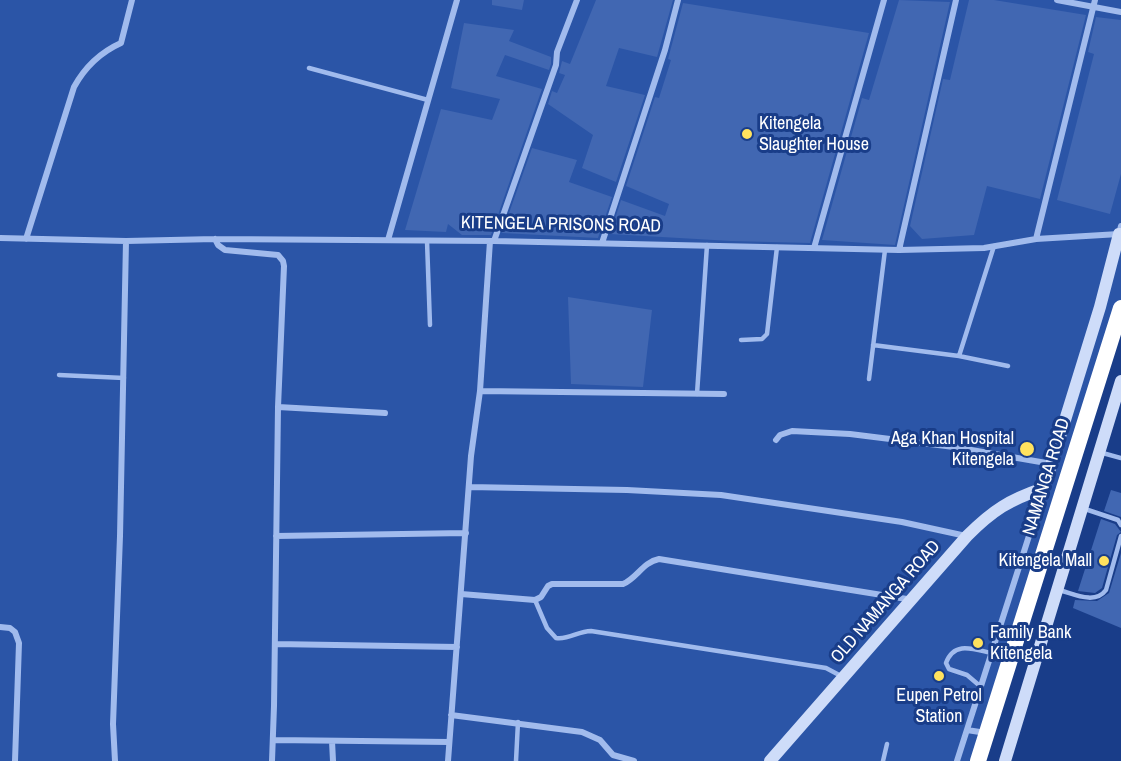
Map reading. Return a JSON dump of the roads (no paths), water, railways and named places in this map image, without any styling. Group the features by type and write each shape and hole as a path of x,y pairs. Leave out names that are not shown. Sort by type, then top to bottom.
{"highway":[{"name":"NAMANGA ROAD","path":"978,761 1121,308"}],"street":[{"path":"26,239 74,87 79,78 103,52 121,43 132,0"},
{"path":"388,240 457,0"},
{"path":"448,761 469,488 480,391 492,241 556,65 557,52 577,0"},
{"path":"602,243 665,50 678,0"},
{"path":"814,248 884,0"},
{"path":"899,250 956,0"},
{"path":"1057,0 1094,4 1121,12"},
{"path":"1036,239 1094,4"},
{"path":"957,761 1052,464 1100,307 1120,231"},
{"name":"KITENGELA PRISONS ROAD","path":"0,238 126,241 427,240 899,250 994,246 1036,239 1120,231"},
{"path":"215,239 218,245 225,250 272,253 278,255 283,261 272,761"},
{"path":"115,761 113,724 126,241"},
{"path":"1005,761 1099,452 1117,406 1121,381"},
{"path":"480,391 724,394"},
{"path":"278,407 385,413"},
{"path":"777,440 780,435 792,430 815,431 954,447 1052,464"},
{"path":"469,488 627,490 721,495 902,522 967,537"},
{"name":"OLD NAMANGA ROAD","path":"770,761 987,516 1004,504 1044,488"},
{"path":"276,537 466,533"},
{"path":"461,594 535,600 541,597 548,585 552,584 623,584 630,581 647,563 659,560 913,600"},
{"path":"0,627 10,628 15,632 19,644 15,761"},
{"path":"275,644 457,647"},
{"path":"451,715 518,722 591,734 600,740 613,755 634,761"},
{"path":"967,730 987,733"},
{"path":"273,740 449,742"},
{"path":"332,741 333,761"}],"lane":[{"path":"309,68 428,100"},
{"path":"427,240 430,325"},
{"path":"697,394 707,245"},
{"path":"959,356 994,246"},
{"path":"741,340 762,339 767,334 777,247"},
{"path":"868,379 885,250"},
{"path":"873,345 959,356 1008,366"},
{"path":"59,375 124,378"},
{"path":"1099,452 1121,458"},
{"path":"1082,508 1118,520 1121,525"},
{"path":"1057,590 1093,598 1103,594 1121,536"},
{"path":"535,600 547,628 556,638 566,638 579,632 591,631 826,668 844,678"},
{"path":"980,686 967,675 949,669 946,663 950,655 960,648 991,653"},
{"path":"516,761 518,722"},
{"path":"883,761 887,744"}],"place":[{"name":"Kitengela Slaughter House","path":"747,134"},
{"name":"Aga Khan Hospital Kitengela","path":"1027,449"},
{"name":"Kitengela Mall","path":"1104,561"},
{"name":"Family Bank Kitengela","path":"978,643"},
{"name":"Eupen Petrol Station","path":"939,676"}]}
